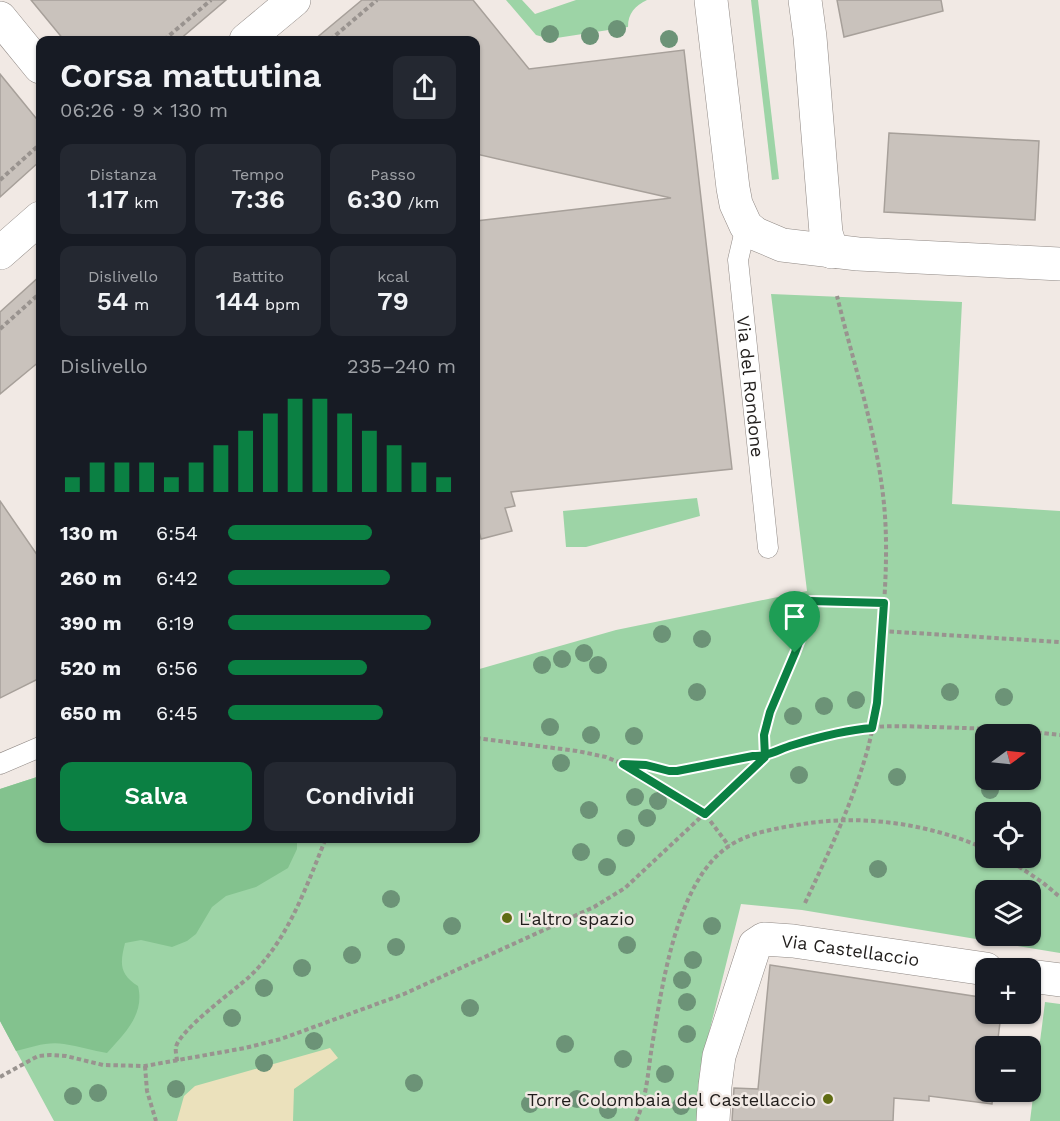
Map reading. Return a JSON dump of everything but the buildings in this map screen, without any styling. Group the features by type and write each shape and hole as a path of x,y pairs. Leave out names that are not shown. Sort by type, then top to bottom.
{"street":[{"path":"251,36 294,0"},
{"path":"711,0 736,204 746,226 756,234 782,244 832,252 1060,264"},
{"path":"805,0 826,233 832,252"},
{"path":"0,18 36,62"},
{"path":"0,253 36,222"},
{"name":"Via Castellaccio","path":"713,1121 719,1056 755,945 764,939 793,941 975,967"},
{"path":"1041,977 1060,980"}],"lane":[{"name":"Via del Rondone","path":"746,226 738,260 768,548"},
{"path":"0,764 36,749"}],"path":[{"path":"169,36 211,0"},
{"path":"335,36 377,0"},
{"path":"0,180 36,148"},
{"path":"793,941 802,910 844,820 868,747 877,703 884,603 886,529 883,494 864,398 837,296"},
{"path":"0,329 36,297"},
{"path":"765,757 764,735 767,724 804,629 810,601 884,603"},
{"path":"882,631 1060,642"},
{"path":"0,1077 38,1056 66,1056 104,1065 145,1066 177,1061 280,1039 404,994 594,907 625,888 765,757 776,750 850,730 892,726 965,728 1060,735"},
{"path":"480,739 577,751 606,757 623,764 705,814 729,846"},
{"path":"623,764 646,765 669,771 753,756 765,757"},
{"path":"177,1061 176,1048 183,1034 250,976 275,947 294,914 324,843"},
{"path":"1021,868 1060,897"},
{"path":"145,1066 147,1091 156,1121"}],"green space":[{"path":"506,0 522,0 535,14 576,0 647,0 633,10 628,27 550,39 536,35"},
{"path":"751,0 758,0 779,179 772,180"},
{"path":"771,294 962,302 952,504 1060,511 1060,953 1018,946 1041,946 1041,880 975,880 975,939 802,910 741,904 700,1069 697,1121 54,1121 0,1021 0,789 36,777 36,843 480,843 480,669 616,630 807,591"},
{"path":"697,498 700,516 586,547 566,547 563,511"},
{"path":"36,777 36,843 297,843 297,849 288,868 256,887 226,896 212,907 196,934 187,941 172,947 141,940 125,943 122,967 127,977 138,986 139,1005 132,1023 107,1053 58,1043 16,1051 0,1021 0,789"},
{"path":"1045,1002 1060,1004 1060,1121 1030,1121 1032,1102 1041,1102 1041,1036"}],"sand":[{"path":"330,1048 338,1058 294,1089 293,1121 177,1121 184,1096 195,1086"}],"place":[{"name":"L'altro spazio","path":"507,918"},
{"name":"Torre Colombaia del Castellaccio","path":"828,1099"}],"route":[{"path":"795,653 770,712 763,740 765,757 705,814 623,764 646,765 677,771 753,756 765,757 776,750 792,745 850,730 872,728 877,703 884,603 810,601 804,629 795,653"}]}
